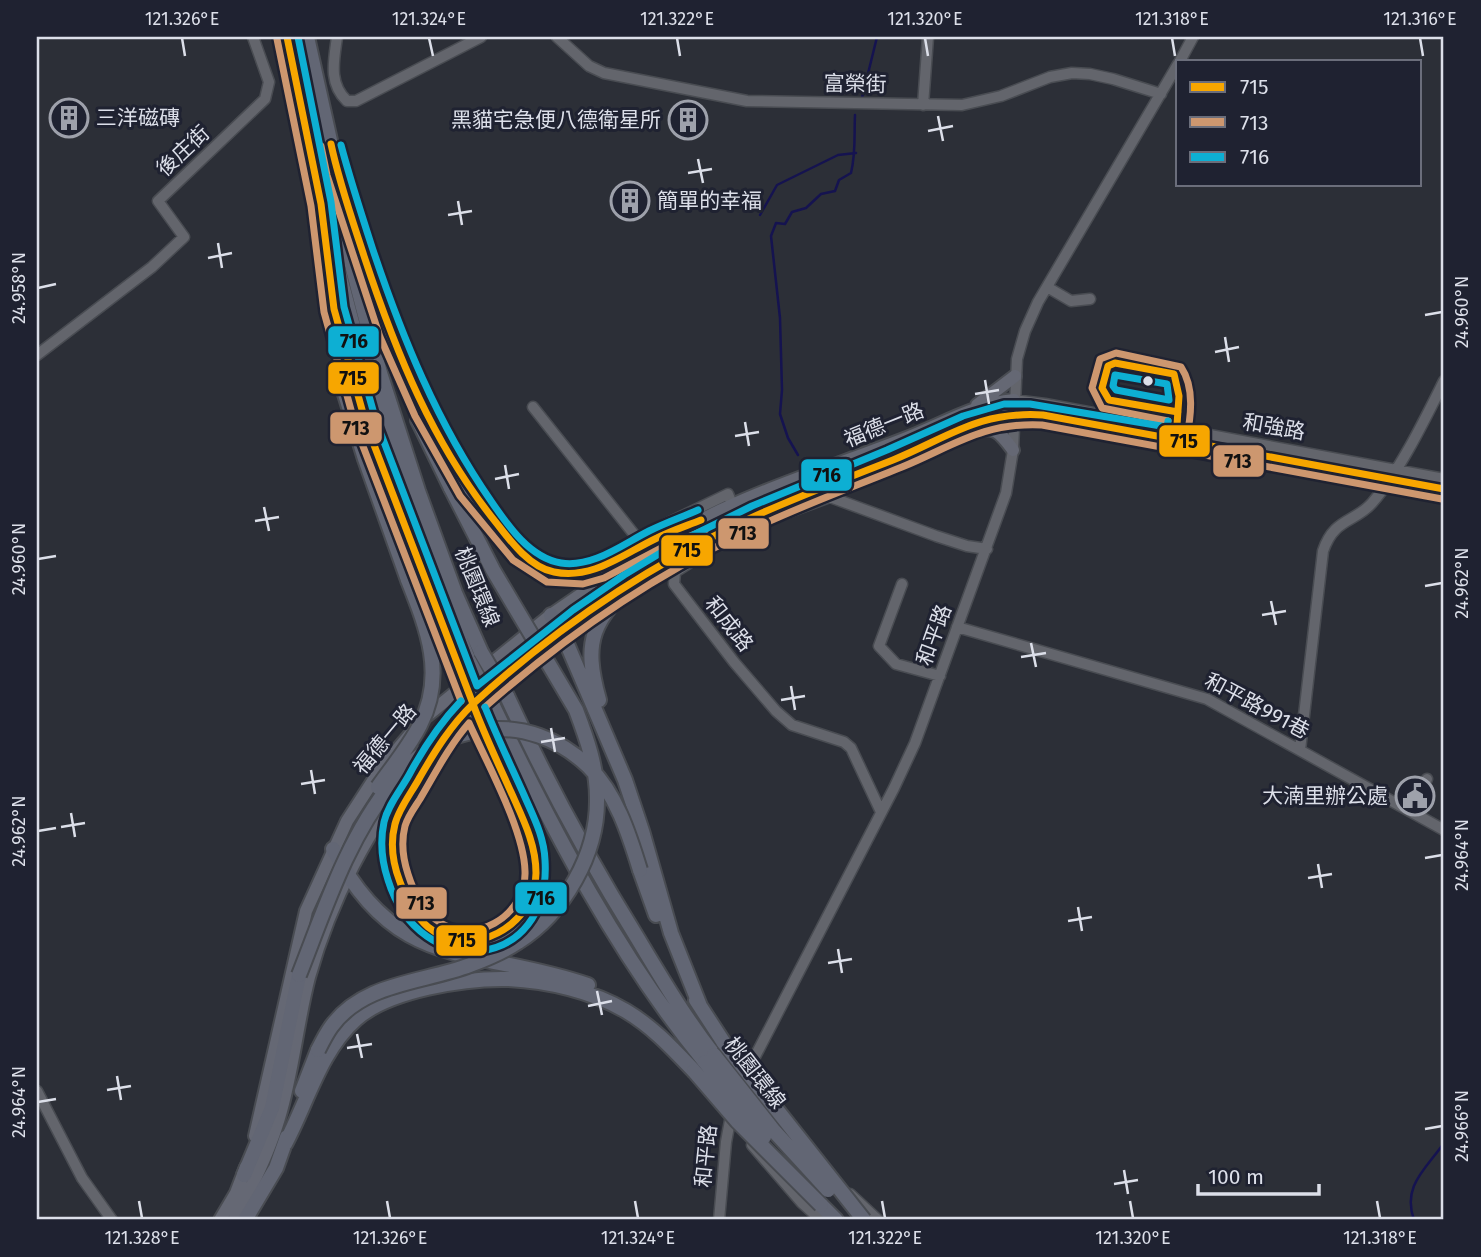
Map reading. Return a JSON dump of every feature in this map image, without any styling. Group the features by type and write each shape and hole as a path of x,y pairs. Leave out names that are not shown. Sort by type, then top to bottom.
{"highway":[{"name":"桃園環線","path":"287,37 321,204 387,442 430,564 475,657 507,696 543,775 589,860 685,1018 704,1063"},
{"name":"桃園環線","path":"307,37 337,172 344,234 380,373 493,706 552,827 669,1019 704,1063 862,1220"},
{"path":"285,1144 309,1072 332,1026 347,1010 384,988 466,967 497,954 536,929 556,906 583,866 595,824 597,799 586,735 576,710 493,570 418,420 337,172"},
{"path":"244,1175 267,1125 309,929 322,892 357,820 422,723 433,677 430,643 345,394 321,204"},
{"path":"334,309 366,424 462,677 531,837 535,855 535,886 528,902 520,917 508,930 478,942 443,936 419,918 400,887 393,846 395,822 434,751"},
{"path":"390,334 439,440 469,490 503,535 520,553 537,565 551,572 582,573 600,568 657,538 684,529"},
{"path":"610,742 593,671 592,639 598,622 611,604 637,578"},
{"path":"551,615 561,630 610,742 642,831 671,933 700,1006"},
{"path":"299,975 338,876 365,822 393,782 421,754 453,737 476,731 526,730 557,742 589,768 607,790 631,841 672,959 724,1044 862,1220"},
{"path":"333,849 348,877 372,908 415,940 440,950 568,978 624,1002 704,1063 737,1121 821,1213 836,1220"},
{"path":"245,1220 261,1196 324,1062 345,1030 372,1006 388,999 472,981 508,979 587,993 626,1012 704,1063"}],"main road":[{"path":"971,409 1015,376"},
{"name":"福德一路","path":"220,1220 244,1175 262,1109 306,911 347,821 380,770 424,718 551,615 625,563 684,529 733,505 922,432 971,409 1014,400"},
{"name":"福德一路","path":"234,1220 263,1166 279,1118 309,977 348,877 371,835 401,790 462,715 561,630 637,578 741,526 963,426 1015,414"},
{"path":"914,450 984,428 1002,435 1013,450"},
{"path":"319,881 339,883 339,898"}],"street":[{"name":"後庄街","path":"37,355 152,267 184,237 158,201 265,99 269,82 253,37"},
{"path":"337,37 334,81 339,94 347,101 356,101 481,37"},
{"name":"富榮街","path":"557,37 590,66 604,73 747,101 962,105 1001,96 1050,77 1072,74 1101,77 1161,94"},
{"path":"923,105 928,37"},
{"name":"和平路","path":"1181,60 1193,37"},
{"name":"和平路","path":"719,1220 729,1118 746,1074 915,743 987,549 1006,493 1013,450 1015,376 1026,331 1038,302 1176,68"},
{"path":"1047,287 1072,301 1090,299"},
{"path":"1300,750 1323,551 1327,538 1339,525 1370,505 1393,474 1444,381"},
{"name":"和強路","path":"1014,400 1393,474 1444,489"},
{"path":"533,407 638,538 728,494 741,526 830,497 936,536 987,549"},
{"name":"和強路","path":"1015,414 1043,415 1393,474 1444,479"},
{"name":"和成路","path":"741,526 675,572 674,584 776,711 792,725 844,742 851,748 881,811"},
{"path":"902,584 879,646 897,664 940,676"},
{"name":"和平路991巷","path":"957,628 1207,699 1444,830"},
{"path":"1393,794 1412,805 1427,779"},
{"path":"746,1074 853,1197 878,1220"},
{"path":"37,1091 82,1178 112,1220"},
{"path":"729,1118 802,1203 821,1213"}],"waterway":[{"path":"862,98 877,37"},
{"path":"798,455 788,438 780,414 780,318 771,236 776,223 785,224 792,212 806,208 821,194 835,191 839,180 851,173 855,115"},
{"path":"760,215 777,185 838,155 856,153"},
{"path":"1414,1220 1411,1208 1413,1188 1444,1143"}],"transit line":[{"name":"715","path":"287,37 321,204 334,309 366,424 473,704"},
{"name":"716","path":"298,37 331,202 344,307 376,421 477,686 573,610 677,543 752,506 963,416 1004,404 1030,404 1167,427 1168,421"},
{"name":"713","path":"277,39 311,206 324,312 356,428 461,701"},
{"name":"715","path":"331,144 376,292 403,363 454,463 503,532 522,553 546,570 582,572 607,564 662,535 701,520"},
{"name":"716","path":"341,145 384,281 422,378 472,471 521,540 539,555 550,560 573,564 585,562 698,510"},
{"name":"713","path":"321,146 327,175 380,337 415,416 460,496 513,560 547,582 583,584 604,578 661,548 705,530"},
{"name":"713","path":"1168,421 1102,408 1092,388 1100,359 1116,353 1181,367 1190,393 1186,441"},
{"name":"715","path":"1176,439 1179,396 1174,374 1115,363 1108,366 1102,388 1109,400 1178,412"},
{"name":"716","path":"1115,375 1167,384 1169,400 1116,390 1113,386 1115,375"},
{"name":"715","path":"473,704 565,628 666,562 794,499 893,460 965,427 1000,417 1043,415 1444,489"},
{"name":"713","path":"485,707 575,634 639,591 706,552 800,508 969,437 1002,427 1042,425 1442,499"},
{"name":"716","path":"461,701 432,736 395,798 384,822 382,851 388,880 404,914 427,936 454,949 481,951 507,943 528,925 542,897 545,860 534,818 485,707"},
{"name":"715","path":"473,704 528,832 536,873 533,892 525,909 513,923 498,933 463,941 445,937 428,927 415,912 398,875 393,853 393,831 406,800 432,758 473,704"},
{"name":"713","path":"469,723 512,817 525,871 517,902 507,914 480,929 465,930 450,927 435,919 422,904 408,874 403,844 405,826 410,815 449,750 469,723"}],"place":[{"name":"三洋磁磚","path":"69,118"},
{"name":"黑貓宅急便八德衛星所","path":"688,120"},
{"name":"簡單的幸福","path":"630,201"},
{"name":"大湳里辦公處","path":"1415,796"}]}
